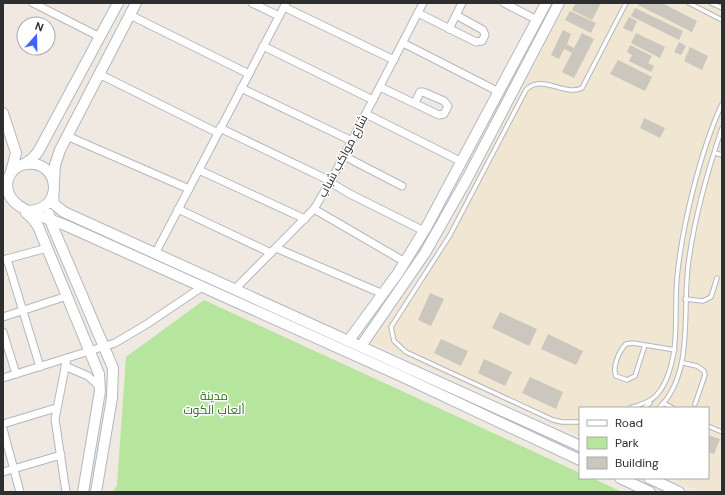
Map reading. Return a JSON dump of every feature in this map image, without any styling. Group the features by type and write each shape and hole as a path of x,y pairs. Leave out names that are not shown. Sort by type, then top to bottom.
{"street":[{"path":"33,3 100,37"},
{"path":"7,182 16,167 32,159 38,152 118,3"},
{"path":"96,492 113,385 113,368 50,219 57,158 136,3"},
{"path":"252,3 279,16"},
{"name":"شارع مواكب شباب","path":"236,288 305,219 314,208 344,156 424,3"},
{"path":"449,29 462,3"},
{"path":"504,3 537,20"},
{"path":"349,340 383,294 424,231 546,3"},
{"path":"361,346 425,253 468,177 559,3"},
{"path":"156,252 285,5 394,60"},
{"path":"418,13 477,43 483,40 485,33 482,28 456,15"},
{"path":"130,15 249,74"},
{"path":"403,43 499,92"},
{"path":"263,46 373,100"},
{"path":"99,74 330,182 424,231"},
{"path":"380,87 415,104"},
{"path":"241,88 352,141"},
{"path":"3,113 6,131 16,153 7,182 7,195 35,221 91,351 99,374 100,387 83,492"},
{"path":"366,114 462,162"},
{"path":"67,136 189,189"},
{"path":"344,156 402,186"},
{"path":"24,164 39,165 46,169 54,183"},
{"path":"199,170 305,219"},
{"path":"52,197 54,204 60,210 236,288 579,446"},
{"path":"21,209 40,209 52,197"},
{"path":"3,203 64,224 401,376 579,460"},
{"path":"314,208 405,262"},
{"path":"178,209 383,294"},
{"path":"56,233 54,227 55,223 64,224"},
{"path":"40,367 5,260 47,248"},
{"path":"3,378 40,367 66,362 91,351 105,347 137,331 202,287"},
{"path":"3,317 67,296"},
{"path":"3,332 16,374"},
{"path":"66,362 88,376 100,387"},
{"path":"66,362 55,419 66,492"},
{"path":"3,424 56,408"},
{"path":"3,429 20,492"},
{"path":"3,472 61,455"},
{"path":"651,479 679,492"},
{"path":"632,481 650,492"}],"lane":[{"path":"579,422 562,422 553,420 406,352 394,341 391,326 450,235 526,90 530,86 537,84 574,90 582,88 626,3"},
{"path":"689,3 722,20"},
{"path":"711,3 722,8"},
{"path":"645,407 652,401 665,382 675,350 676,288 680,255 701,163 710,134 722,104"},
{"path":"660,407 672,390 683,362 685,299 694,227 722,128"},
{"path":"715,152 722,155"},
{"path":"685,299 707,300 714,293 717,278"},
{"path":"645,346 636,376 627,380 616,376 614,372 618,357 621,349 626,344 633,343 675,350"},
{"path":"683,362 697,366 704,371 695,404"},
{"path":"633,407 652,401"},
{"path":"664,403 670,407"},
{"path":"709,426 722,432"}],"shaded area":[{"path":"567,3 722,3 722,492 702,492 672,479 709,479 709,407 579,407 579,435 372,342 434,257"}],"green space":[{"name":"مدينة ألعاب الكوت","path":"204,300 579,473 579,479 594,479 622,492 113,492 117,485 126,357"}],"building":[{"path":"576,3 601,3 592,20 572,10"},
{"path":"639,3 662,3 697,21 692,32 638,5"},
{"path":"635,8 683,31 679,40 631,16"},
{"path":"570,11 596,23 591,33 565,20"},
{"path":"629,17 637,21 632,32 623,28"},
{"path":"563,30 571,34 567,44 574,48 582,33 594,39 574,78 562,72 572,53 564,49 559,59 551,55"},
{"path":"636,33 665,47 660,58 631,43"},
{"path":"679,42 686,46 681,55 674,52"},
{"path":"630,45 652,56 648,63 654,66 651,72 629,61 632,55 627,52"},
{"path":"690,47 708,56 702,70 684,61"},
{"path":"618,60 652,77 645,91 610,74"},
{"path":"644,118 665,128 660,138 640,128"},
{"path":"430,293 444,299 431,326 418,320"},
{"path":"500,312 537,329 529,346 492,328"},
{"path":"548,334 583,351 576,365 541,349"},
{"path":"441,339 468,351 461,366 434,353"},
{"path":"484,359 512,372 505,386 478,373"},
{"path":"530,377 563,392 556,409 522,393"},
{"path":"709,435 720,439 714,454 709,452"}]}
